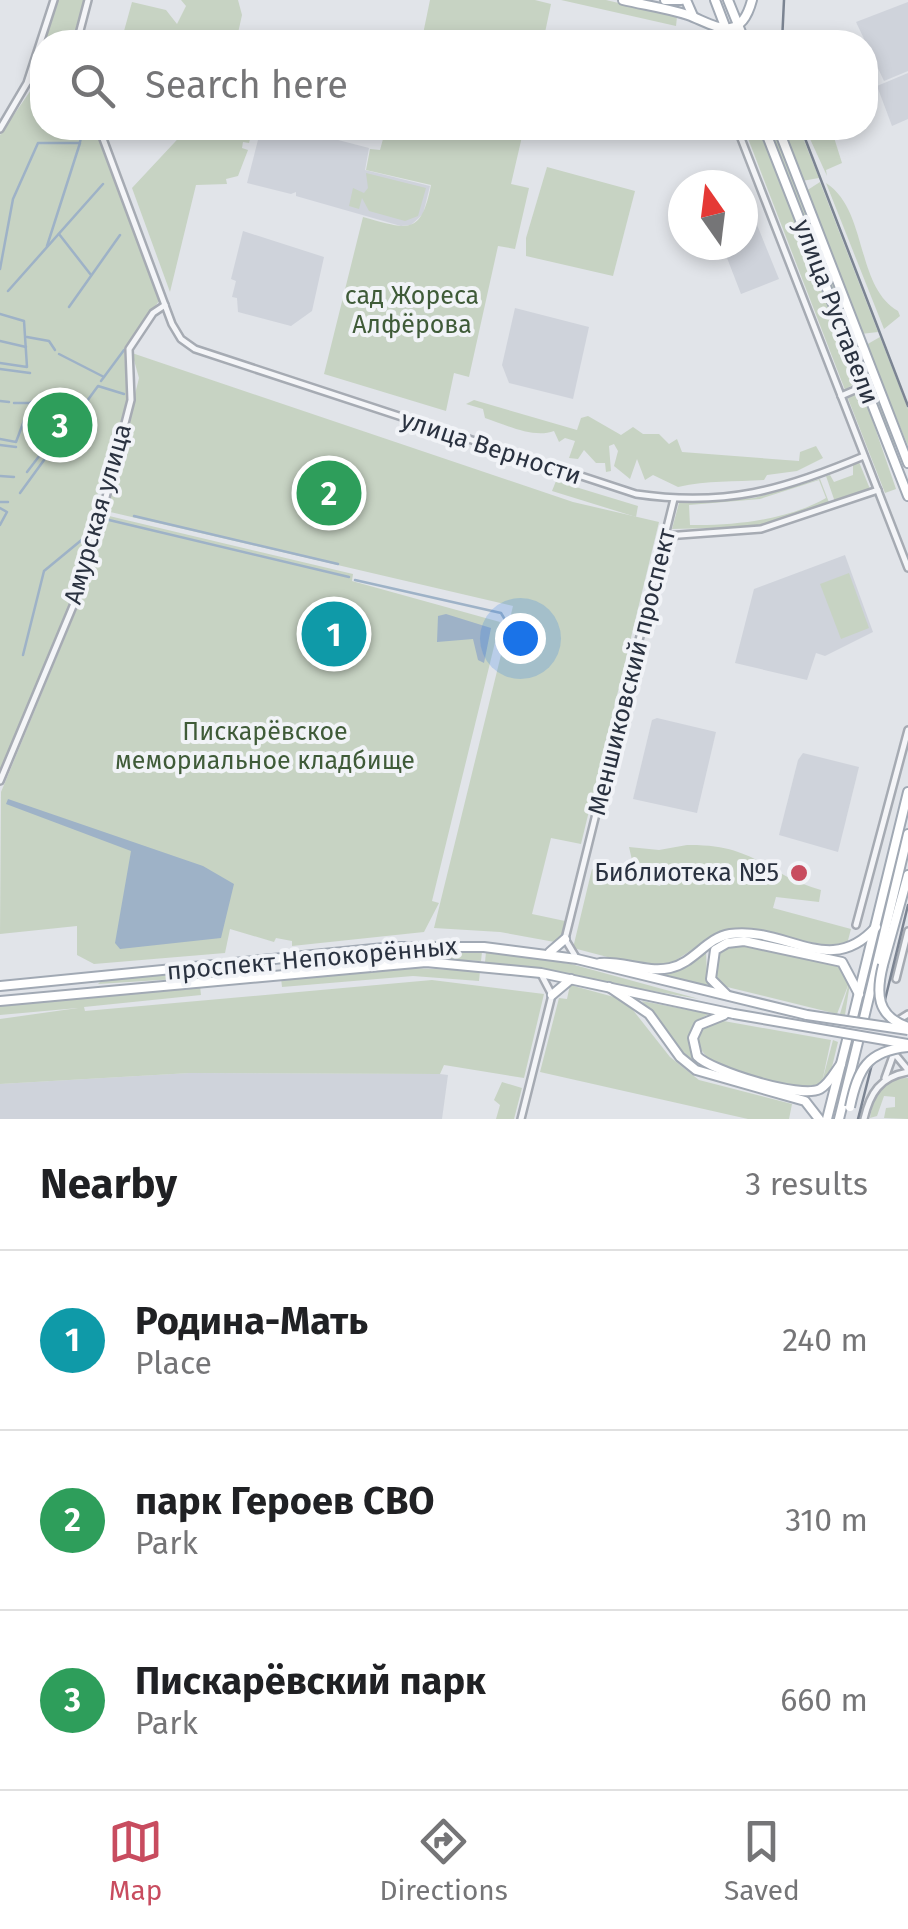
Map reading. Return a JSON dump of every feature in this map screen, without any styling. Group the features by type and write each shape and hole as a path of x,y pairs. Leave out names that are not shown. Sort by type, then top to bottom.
{"main road":[{"path":"665,0 683,0 693,16 708,27 726,28 737,24 752,1"},
{"path":"715,0 726,28"},
{"path":"728,0 739,30"},
{"path":"629,1 693,16"},
{"name":"улица Руставели","path":"769,140 908,496"},
{"name":"улица Руставели","path":"783,140 908,464"},
{"path":"858,1020 859,994 908,792"},
{"path":"858,1020 908,834"},
{"path":"908,874 877,990 880,1005 893,1021 908,1029"},
{"path":"596,964 668,969 716,938 736,934 844,951 861,944 876,927"},
{"path":"547,954 565,940"},
{"path":"736,1001 719,990 710,969 715,950 735,941 842,962 859,994"},
{"name":"проспект Непокорённых","path":"0,986 427,945 577,958 736,1001 908,1029"},
{"name":"проспект Непокорённых","path":"0,1002 394,963 454,963 541,973 853,1039 908,1045"},
{"path":"90,978 92,993"},
{"path":"552,994 571,979"},
{"path":"609,986 649,1014 680,1057 696,1070 806,1101 819,1119"},
{"path":"733,1014 705,1020 694,1031 697,1056 716,1070 808,1092 825,1085 841,1064"},
{"path":"827,1119 841,1064 853,1039"},
{"path":"838,1119 853,1039"},
{"path":"847,1119 863,1064 878,1053 908,1045"}],"street":[{"path":"45,30 54,0"},
{"path":"79,30 88,0"},
{"path":"0,129 30,77"},
{"name":"улица Верности","path":"103,140 181,339 202,351 614,488 674,499 760,494 864,456"},
{"path":"742,140 908,568"},
{"name":"Амурская улица","path":"0,781 86,575 131,400 128,354 152,313 165,304"},
{"path":"841,396 864,386"},
{"path":"666,536 761,529 878,490"},
{"name":"Меншиковский проспект","path":"565,940 674,499"},
{"path":"856,925 908,730"},
{"path":"896,979 908,931"},
{"path":"565,940 577,958"},
{"path":"521,1119 552,994 541,973"},
{"path":"900,1020 908,1014"},
{"path":"864,1119 870,1096 884,1081 894,1052 908,1071 884,1081"}],"shaded area":[{"path":"908,2 908,71 884,81 878,68 878,30 860,30 856,22"},
{"path":"908,73 908,119 892,126 878,86"},
{"path":"258,140 338,140 369,148 365,170 430,186 423,214 411,225 401,226 296,196 296,192 247,183"},
{"path":"758,227 779,279 741,294 728,260 758,260"},
{"path":"243,231 324,257 312,311 291,326 238,312 237,298 232,297 236,281 231,279"},
{"path":"515,308 589,327 573,399 509,383 502,365"},
{"path":"845,555 873,632 825,656 816,653 807,680 735,663 754,589"},
{"path":"652,720 716,732 697,813 633,799"},
{"path":"803,753 859,767 838,852 779,835"},
{"path":"190,1073 448,1075 442,1119 0,1119 0,1084"}],"green space":[{"path":"58,0 85,0 76,30 49,30"},
{"path":"181,0 238,0 242,15 239,30 124,30 132,2 166,10 177,24 186,6"},
{"path":"430,0 535,0 551,4 546,30 424,30"},
{"path":"561,0 606,0 677,17 676,26"},
{"path":"30,91 30,140 99,140 159,301 124,348 127,399 96,501 92,542 61,632 0,780 0,135"},
{"path":"177,140 250,140 243,142 242,148 248,150 238,176 226,179 227,184 196,185 170,292 132,188"},
{"name":"сад Жореса Алфёрова","path":"383,140 521,140 511,184 529,188 515,249 498,246 469,377 454,373 446,411 324,374 363,217 410,225 417,221 427,202 431,185 366,170 370,149 380,150"},
{"path":"749,140 766,142 858,381 845,390"},
{"path":"775,140 896,446 893,447"},
{"path":"787,140 804,140 819,178 802,181"},
{"path":"810,140 835,140 842,163 826,170 827,176"},
{"path":"547,167 635,191 613,276 526,256 526,238"},
{"path":"366,173 426,188 418,216 405,221 369,211 362,198 359,209 349,206 353,188 364,193 368,188"},
{"path":"820,182 878,332 861,334 806,191"},
{"path":"826,183 849,211 875,284 900,316 884,329"},
{"path":"880,337 908,409 908,446 866,345"},
{"path":"132,353 573,502 659,522 581,844 551,838 532,914 565,921 560,943 500,932 434,928 513,606 106,511 139,378"},
{"path":"863,393 896,489 885,493 847,396"},
{"path":"474,400 577,430 581,418 588,416 621,435 633,427 643,434 659,434 669,444 677,439 682,452 799,461 800,452 816,446 823,458 797,471 767,475 764,480 678,487 653,475 645,480 637,459 630,479 614,466 618,451 614,444 609,446 611,471 606,472 605,463 596,463 584,450 578,459 569,458 575,441 565,438 559,442 554,431 528,432 485,418 483,409 466,404"},
{"path":"859,462 870,489 835,502 826,476 830,475 834,482 853,475 853,464"},
{"path":"820,479 830,505 754,527 672,529 679,503 754,498","holes":["819,480 826,498 794,512 760,520 690,525 689,505 760,499"]},
{"path":"556,481 638,506 636,517 552,491"},
{"name":"Пискарёвское мемориальное кладбище","path":"105,515 353,574 352,581 500,622 432,901 439,903 424,932 292,946 292,941 276,938 274,942 230,929 225,953 94,964 77,955 77,926 0,934 1,792 90,577"},
{"path":"849,573 869,628 841,639 820,584"},
{"path":"687,845 729,849 821,890 819,902 776,897 773,908 851,929 846,948 736,930 716,934 667,966 638,965 573,948 592,869 660,886 666,874 632,860 629,847 659,850"},
{"path":"744,944 841,966 850,983 845,1015 840,1014 849,983 837,1014 723,986 715,976 718,952"},
{"path":"421,950 482,952 481,961 421,958 283,967 287,963"},
{"path":"706,951 707,975 715,989 655,974 682,968"},
{"path":"486,952 571,964 699,999 485,962"},
{"path":"412,968 480,971 479,981 413,976 282,987 281,978"},
{"path":"221,969 222,976 98,984 101,981"},
{"path":"432,980 544,994 524,1078 444,1065 440,1074 190,1073 0,1084 0,1019 78,1008 0,1015 0,1006 200,986 201,995 84,1007 85,1011"},
{"path":"570,985 625,1000 670,1057 699,1080 792,1104 789,1119 748,1119 540,1072 559,998 567,999"},
{"path":"642,1001 709,1014 697,1020 689,1037 698,1067 684,1056"},
{"path":"718,1020 831,1040 822,1082 833,1040 838,1042 831,1071 823,1084 811,1087 768,1083 722,1067 706,1056 698,1041 703,1025"},
{"path":"908,1078 908,1119 884,1118 886,1108 895,1107 895,1097 884,1096 877,1116 870,1118 881,1090 893,1081"},
{"path":"502,1082 522,1088 514,1119 496,1119 500,1105 494,1100"}],"water":[{"path":"446,614 491,628 484,663 478,660 473,639 437,642 438,616"},
{"path":"8,799 203,866 234,884 221,938 120,949 115,943 131,851 6,804"}],"waterway":[{"path":"0,269 13,199 38,143 80,143 47,246"},
{"path":"8,291 103,184"},
{"path":"59,234 91,275"},
{"path":"69,307 120,235"},
{"path":"0,314 24,321 27,367 0,363"},
{"path":"27,337 49,341 55,350"},
{"path":"0,341 26,347"},
{"path":"101,381 124,350"},
{"path":"59,354 104,377"},
{"path":"0,369 30,373"},
{"path":"20,493 98,386 124,394"},
{"path":"0,401 9,402"},
{"path":"0,439 16,442 31,402"},
{"path":"14,403 37,403"},
{"path":"44,404 70,411"},
{"path":"50,439 66,415"},
{"path":"0,445 16,447"},
{"path":"27,472 40,455"},
{"path":"0,476 14,477"},
{"path":"0,502 8,502"},
{"path":"0,508 7,512 0,525"},
{"path":"134,516 338,564"},
{"path":"109,520 349,577"},
{"path":"23,655 44,571 90,533"},
{"path":"355,580 501,613 507,623"}],"tram line":[{"path":"783,30 784,0"},
{"path":"806,140 908,406"},
{"path":"884,1004 908,905"},
{"path":"858,1119 873,1060"}],"place":[{"name":"Пискарёвский парк","path":"60,425"},
{"name":"парк Героев СВО","path":"329,493"},
{"name":"Родина-Мать","path":"334,634"},
{"name":"Библиотека №5","path":"799,873"}]}
